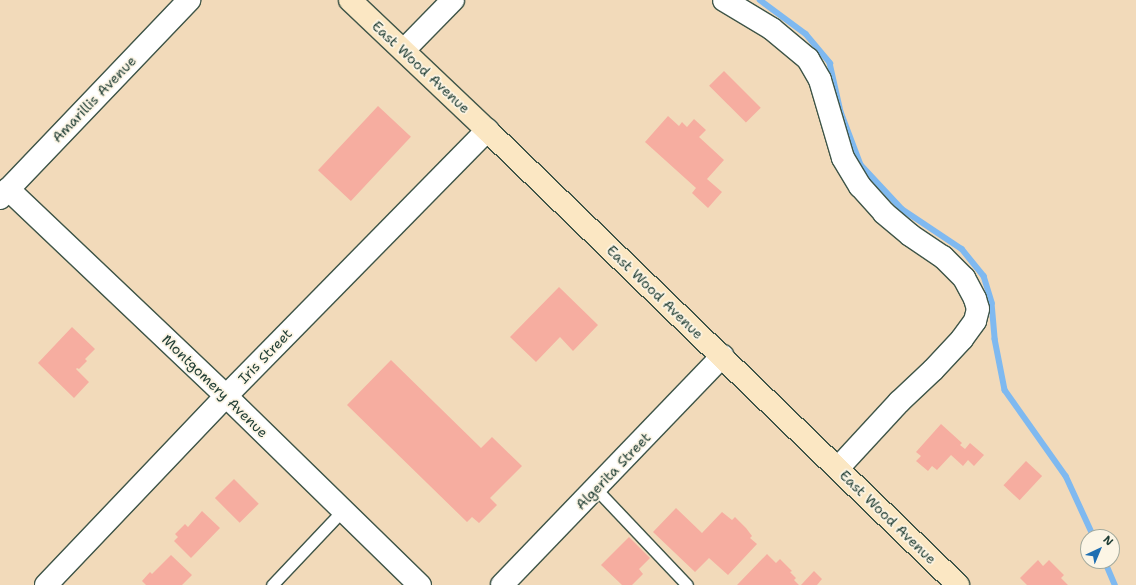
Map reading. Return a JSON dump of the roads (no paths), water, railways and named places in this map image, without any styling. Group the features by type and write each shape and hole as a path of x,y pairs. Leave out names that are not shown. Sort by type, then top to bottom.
{"main road":[{"name":"East Wood Avenue","path":"350,0 404,50 958,585"}],"street":[{"name":"Amarillis Avenue","path":"4,194 189,0"},
{"path":"404,50 453,0"},
{"path":"724,0 772,29 808,59 820,80 843,158 860,186 884,213 910,235 944,257 964,278 976,299 978,308 975,321 962,339 933,370 899,402 838,468"},
{"name":"Iris Street","path":"46,585 226,396 487,130"},
{"name":"Montgomery Avenue","path":"4,194 226,396 420,585"},
{"name":"Algerita Street","path":"502,585 596,489 722,356"}],"lane":[{"path":"596,489 687,585"},
{"path":"272,585 343,510"}],"waterway":[{"path":"760,0 806,34 830,63 841,112 861,165 902,209 962,249 984,276 992,303 995,339 1005,390 1066,476 1090,529"},
{"path":"1108,569 1115,585"}]}
